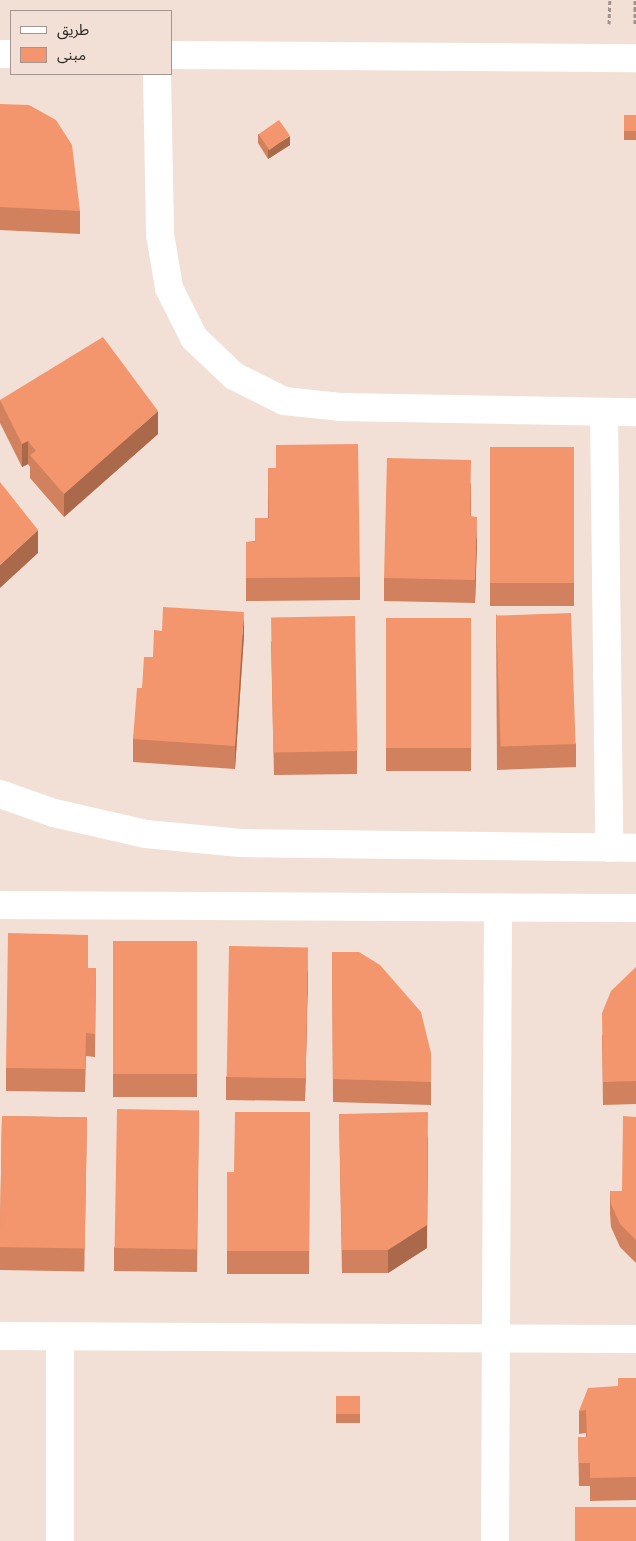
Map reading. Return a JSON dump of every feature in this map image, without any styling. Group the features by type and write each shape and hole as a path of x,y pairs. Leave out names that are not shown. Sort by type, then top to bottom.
{"street":[{"path":"172,55 636,58"},
{"path":"157,75 160,234 169,288 194,338 234,376 284,401 340,407 636,412"},
{"path":"604,412 609,848"},
{"path":"0,794 54,813 146,834 231,842 636,848"},
{"path":"0,905 636,908"},
{"path":"495,1541 498,908"},
{"path":"0,1336 636,1338"},
{"path":"60,1337 60,1541"}],"building":[{"path":"0,104 29,105 56,120 72,145 80,211 0,207"},
{"path":"624,115 636,115 636,131 624,131"},
{"path":"279,120 290,136 269,150 259,134"},
{"path":"103,337 158,411 64,494 30,455 36,451 28,441 22,444 0,400"},
{"path":"358,444 360,577 246,578 246,542 255,542 255,518 269,518 268,468 276,468 276,445"},
{"path":"490,447 574,447 574,583 490,583"},
{"path":"387,458 471,460 470,516 477,517 475,580 384,578"},
{"path":"0,482 38,530 0,565"},
{"path":"163,607 244,612 235,746 133,739 137,688 142,688 144,657 153,657 154,630 162,631"},
{"path":"571,613 576,744 501,747 496,616"},
{"path":"355,616 357,751 273,752 271,617"},
{"path":"386,618 471,618 471,748 386,748"},
{"path":"8,933 88,935 88,968 96,968 95,1034 86,1033 85,1069 6,1068"},
{"path":"113,941 197,941 197,1074 113,1074"},
{"path":"229,946 308,947 306,1078 227,1077"},
{"path":"332,952 359,952 380,965 421,1012 431,1053 431,1082 333,1079"},
{"path":"636,967 636,1081 603,1082 602,1013 611,991"},
{"path":"117,1109 199,1110 197,1249 115,1248"},
{"path":"235,1112 310,1112 309,1251 227,1251 227,1172 234,1172"},
{"path":"428,1112 427,1225 388,1250 342,1250 339,1114"},
{"path":"2,1116 87,1117 85,1248 0,1247"},
{"path":"623,1116 636,1117 636,1240 620,1224 611,1204 610,1191 622,1191"},
{"path":"618,1378 636,1378 636,1477 590,1478 590,1463 579,1463 578,1437 587,1437 586,1410 579,1411 588,1388 618,1386"},
{"path":"336,1396 360,1396 360,1414 336,1414"},
{"path":"575,1507 636,1507 636,1541 575,1541"}]}
